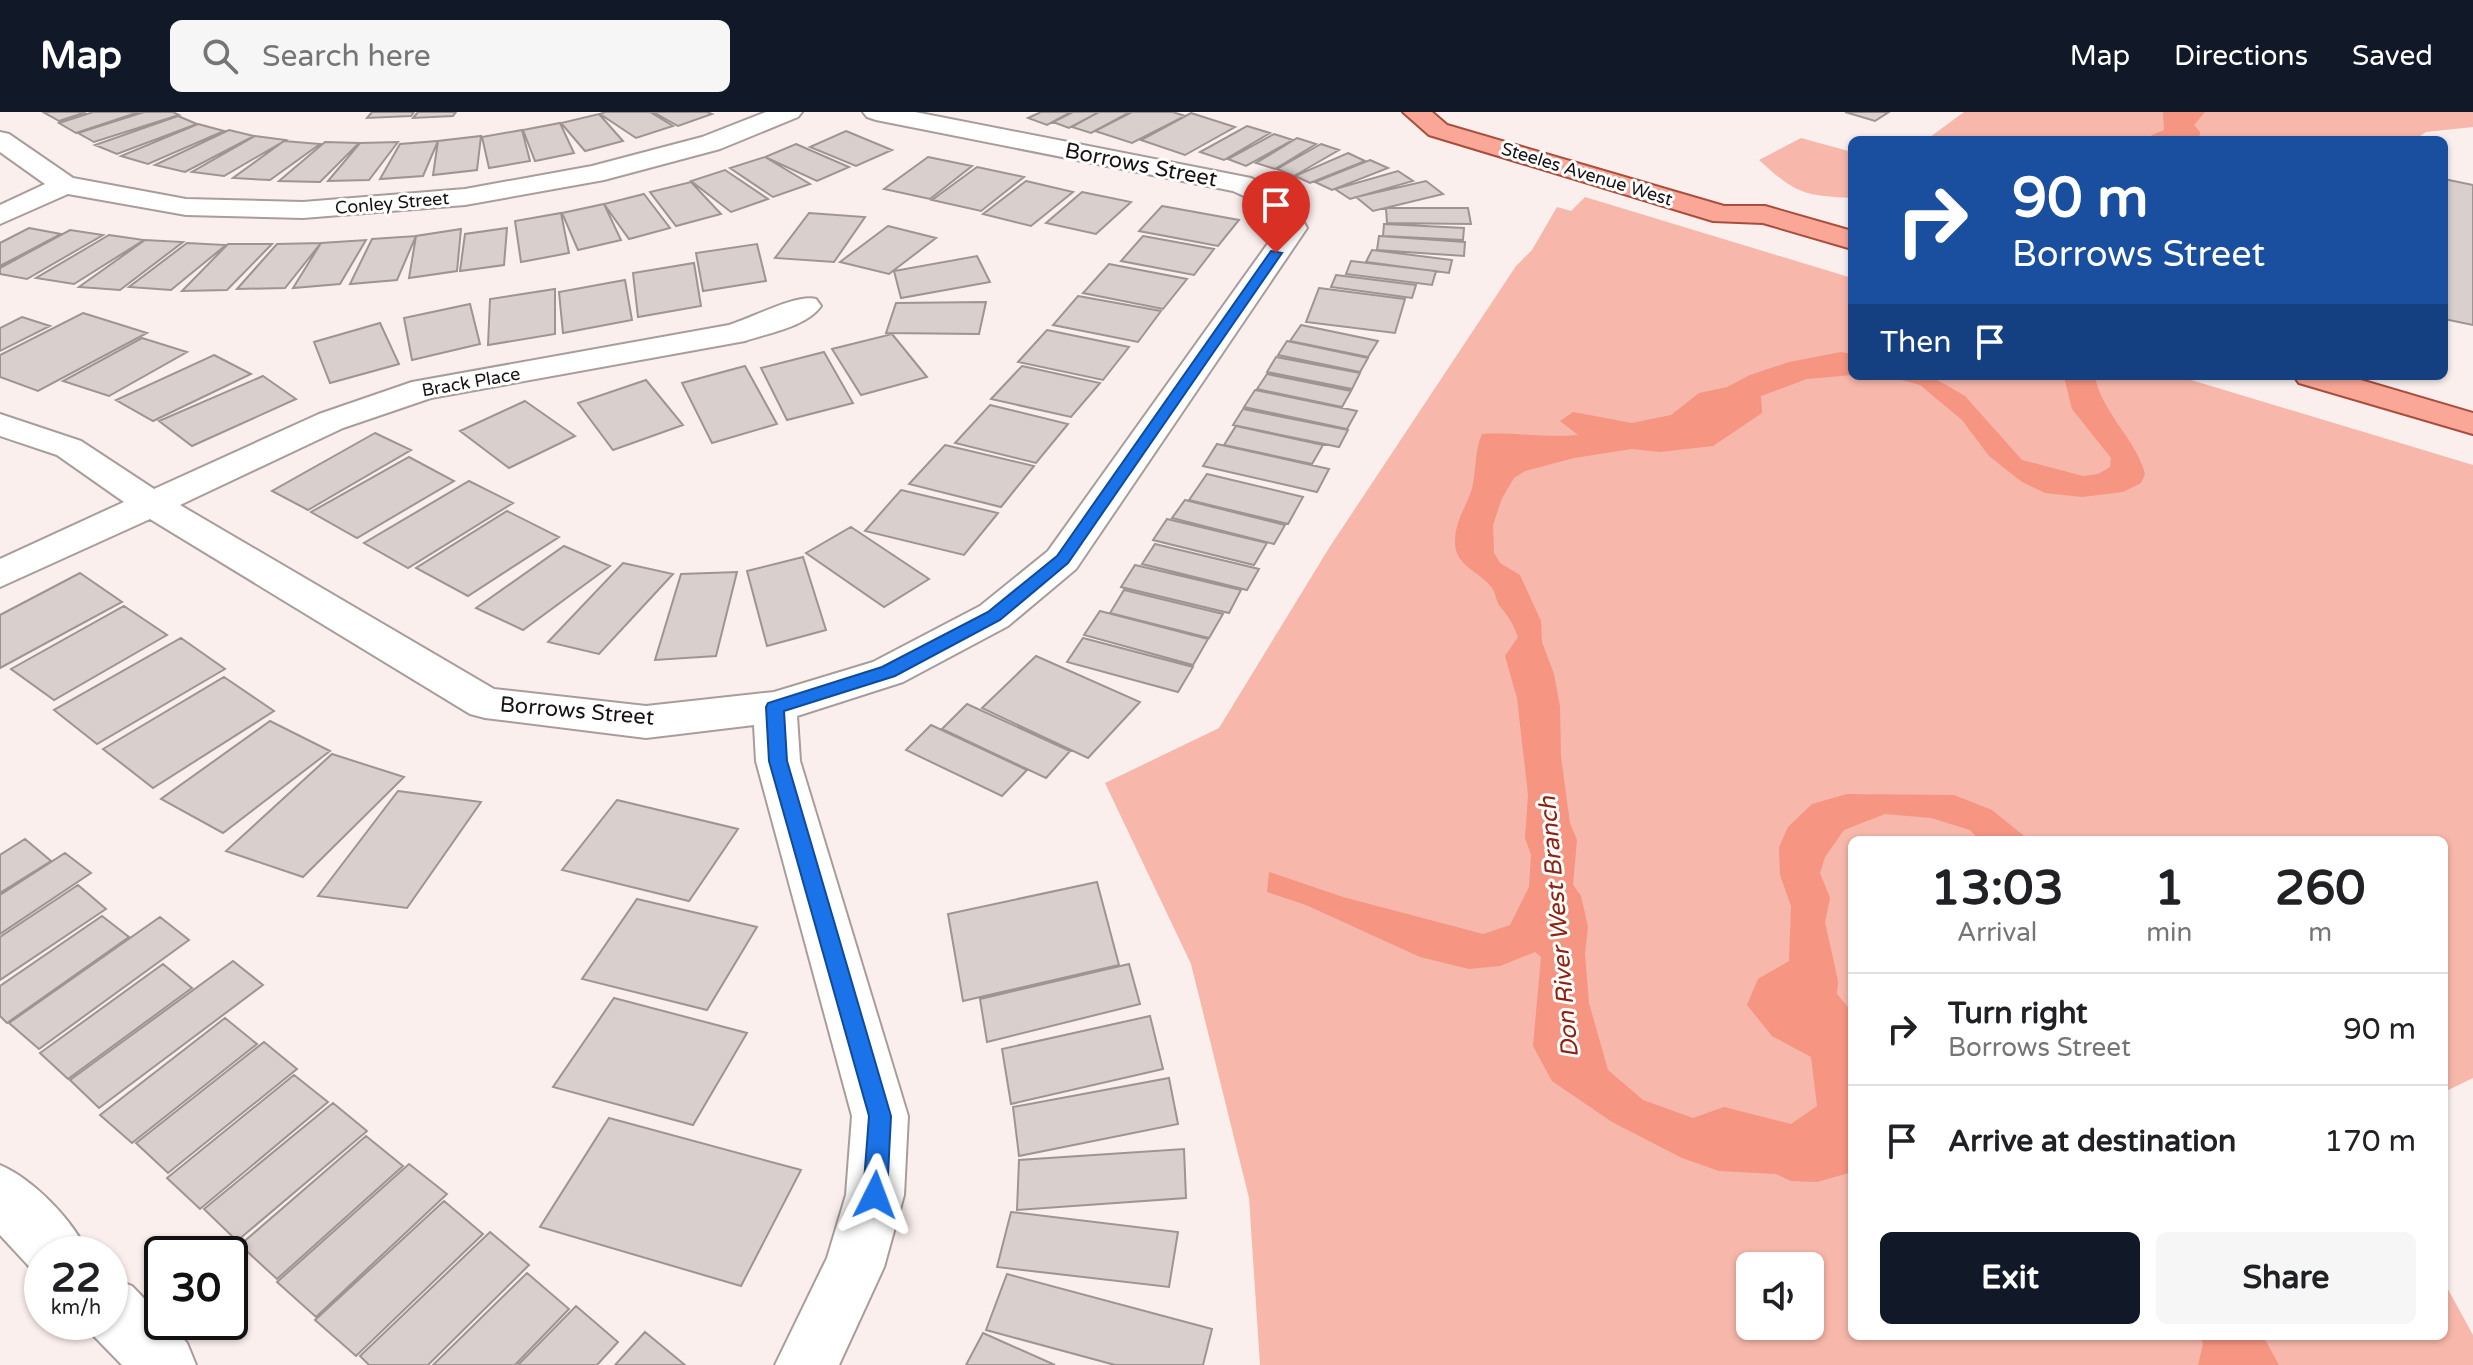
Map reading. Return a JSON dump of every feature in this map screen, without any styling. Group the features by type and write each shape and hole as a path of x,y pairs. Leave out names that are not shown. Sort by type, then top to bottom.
{"main road":[{"name":"Steeles Avenue West","path":"1416,112 1438,130 1570,156 1723,215 1765,214 1848,239"},
{"name":"Steeles Avenue West","path":"1463,112 1523,129"},
{"name":"Steeles Avenue West","path":"1570,156 1597,152 1746,195 1765,214"},
{"path":"2324,380 2473,424"}],"street":[{"name":"Conley Street","path":"0,140 65,185 186,207 303,210 465,197 594,174 711,143 789,112"},
{"name":"Borrows Street","path":"0,424 69,448 152,504 485,703 646,722 775,707 888,672 994,616 1062,560 1293,228 1279,202 1241,184 876,112"},
{"path":"0,216 65,185"},
{"name":"Brack Place","path":"0,574 374,404 424,389 734,334 772,322 805,306"},
{"path":"775,707 778,761 880,1116 875,1195 854,1267 806,1365"},
{"path":"0,1193 41,1236"},
{"path":"128,1327 165,1365"}],"shaded area":[{"path":"1964,112 2473,112 2473,127 2426,132 2420,136 1931,136"},
{"path":"1801,138 1848,151 1848,198 1801,191 1782,180 1759,160"},
{"path":"1585,197 1848,277 1848,380 2191,380 2473,465 2473,1078 2448,1090 2448,836 1848,836 1848,1340 2448,1340 2448,1289 2473,1335 2473,1365 1260,1365 1249,1198 1191,964 1105,783 1219,728 1329,548 1516,266 1532,250 1557,207 1571,211"}],"water":[{"path":"2163,112 2205,112 2194,125 2200,136 2151,136 2164,130"},
{"name":"Don River West Branch","path":"1848,353 1848,375 1807,379 1761,396 1762,413 1713,446 1660,452 1632,449 1574,458 1525,471 1514,478 1502,498 1493,525 1494,553 1500,563 1520,575 1541,621 1542,642 1554,674 1560,707 1561,757 1570,823 1577,840 1573,885 1581,896 1588,927 1585,954 1589,1003 1608,1070 1643,1100 1693,1118 1724,1107 1791,1124 1817,1106 1811,1057 1772,1036 1747,1005 1758,979 1789,961 1791,906 1780,875 1779,847 1788,827 1812,804 1847,794 1954,795 1992,810 2024,836 1975,836 1970,830 1931,818 1885,814 1844,830 1825,857 1820,873 1830,898 1825,922 1838,981 1837,994 1848,1007 1848,1173 1817,1182 1791,1181 1776,1174 1719,1171 1682,1158 1612,1122 1552,1081 1533,1046 1541,957 1535,952 1500,966 1469,969 1420,957 1306,905 1267,892 1269,872 1343,897 1483,934 1510,925 1529,887 1531,855 1525,838 1528,795 1517,698 1505,656 1518,637 1492,588 1459,557 1455,542 1459,521 1472,489 1482,434 1578,435 1560,421 1573,412 1632,423 1671,415 1699,393 1727,387 1750,375 1789,362"},
{"path":"1902,380 1937,380 1965,396 2022,460 2083,476 2098,474 2110,467 2111,458 2072,409 2065,380 2096,380 2104,402 2141,461 2145,474 2141,483 2123,492 2082,497 2045,493 2022,482 1989,456 1962,420 1920,385"},
{"path":"2202,1340 2265,1340 2279,1365 2198,1365"}],"building":[{"path":"43,112 86,112 59,121"},
{"path":"93,112 139,112 76,133 59,123"},
{"path":"144,112 173,112 179,115 94,142 78,133"},
{"path":"372,112 414,112 411,116 367,118"},
{"path":"418,112 456,112 453,116 413,118"},
{"path":"650,112 673,126 636,138 600,114"},
{"path":"653,112 707,112 712,114 678,126"},
{"path":"1041,112 1071,112 1047,125 1028,118"},
{"path":"1073,112 1099,112 1069,128 1053,122"},
{"path":"1099,112 1130,112 1091,133 1072,127"},
{"path":"1132,112 1173,112 1185,116 1132,143 1095,131"},
{"path":"1845,112 1889,112 1875,121"},
{"path":"1191,113 1235,127 1185,155 1141,140"},
{"path":"599,114 623,141 585,151 561,123"},
{"path":"178,116 197,124 117,154 95,145"},
{"path":"560,123 574,153 535,161 523,130"},
{"path":"198,124 224,131 148,164 121,156"},
{"path":"1247,126 1270,133 1224,160 1200,152"},
{"path":"229,130 254,136 185,172 155,165"},
{"path":"522,130 530,161 489,168 482,137"},
{"path":"846,131 892,150 856,166 810,147"},
{"path":"1274,134 1293,140 1246,166 1228,159"},
{"path":"255,136 286,140 224,176 192,172"},
{"path":"481,136 477,170 433,175 438,141"},
{"path":"1297,138 1316,144 1275,169 1256,163"},
{"path":"284,141 320,144 270,180 233,178"},
{"path":"438,141 423,176 380,179 400,144"},
{"path":"325,142 359,143 320,182 279,181"},
{"path":"398,142 369,180 328,181 360,143"},
{"path":"796,144 849,167 817,181 765,157"},
{"path":"1321,144 1339,150 1294,176 1277,169"},
{"path":"1348,153 1365,161 1310,183 1295,176"},
{"path":"765,157 810,184 773,197 730,168"},
{"path":"928,157 972,166 930,199 884,189"},
{"path":"1370,160 1388,168 1332,190 1315,182"},
{"path":"977,167 1024,177 981,211 932,200"},
{"path":"725,170 768,199 731,212 691,181"},
{"path":"1398,171 1413,181 1350,199 1335,189"},
{"path":"2448,180 2473,185 2473,325 2448,320"},
{"path":"1026,181 1073,192 1031,226 983,214"},
{"path":"1426,181 1443,194 1373,211 1356,197"},
{"path":"691,182 721,214 676,226 650,192"},
{"path":"1082,192 1131,202 1096,234 1046,223"},
{"path":"644,194 670,228 629,239 604,204"},
{"path":"604,204 621,240 578,250 562,213"},
{"path":"1162,206 1239,220 1218,246 1139,231"},
{"path":"1386,208 1468,208 1471,224 1387,223"},
{"path":"561,213 569,253 521,262 515,221"},
{"path":"809,213 865,217 834,262 775,258"},
{"path":"1384,224 1464,228 1463,240 1383,236"},
{"path":"888,226 936,238 889,274 840,262"},
{"path":"29,228 61,234 0,266 0,243"},
{"path":"507,228 504,265 460,271 465,234"},
{"path":"461,229 457,271 409,278 416,236"},
{"path":"70,230 103,235 27,279 0,274 0,268"},
{"path":"109,235 144,240 74,284 36,278"},
{"path":"416,236 397,280 350,284 372,239"},
{"path":"1143,236 1214,249 1194,275 1121,261"},
{"path":"1379,236 1465,242 1464,256 1377,250"},
{"path":"145,240 183,242 120,290 79,287"},
{"path":"366,240 340,284 293,288 321,243"},
{"path":"187,243 226,245 171,290 129,287"},
{"path":"321,243 285,288 237,289 277,244"},
{"path":"228,244 272,244 227,290 182,291"},
{"path":"757,244 766,281 703,291 696,253"},
{"path":"1372,250 1452,260 1449,273 1366,262"},
{"path":"977,256 990,282 901,298 894,271"},
{"path":"1351,261 1436,271 1432,285 1346,274"},
{"path":"694,263 701,306 638,317 633,273"},
{"path":"1109,264 1187,279 1163,309 1083,293"},
{"path":"1336,275 1416,285 1412,298 1331,287"},
{"path":"625,280 632,320 563,333 559,292"},
{"path":"1319,288 1405,299 1395,333 1306,322"},
{"path":"555,289 555,334 488,345 490,299"},
{"path":"1078,296 1161,311 1138,342 1053,325"},
{"path":"986,302 979,334 886,333 896,303"},
{"path":"470,304 480,344 412,360 404,318"},
{"path":"83,313 147,333 38,391 0,377 0,355"},
{"path":"22,317 50,326 0,351 0,328"},
{"path":"380,323 399,364 330,383 314,342"},
{"path":"1301,325 1378,341 1368,357 1290,341"},
{"path":"1047,330 1129,347 1103,380 1018,362"},
{"path":"892,334 927,377 861,395 832,349"},
{"path":"142,338 187,352 109,396 63,381"},
{"path":"1287,341 1368,358 1360,372 1278,355"},
{"path":"824,352 853,403 787,420 761,368"},
{"path":"214,355 251,374 153,421 116,400"},
{"path":"1276,357 1360,373 1352,389 1267,372"},
{"path":"745,366 777,424 712,443 682,383"},
{"path":"1022,366 1100,383 1071,417 991,399"},
{"path":"1267,374 1351,391 1342,407 1257,389"},
{"path":"263,376 296,399 192,446 159,421"},
{"path":"646,380 683,425 613,450 578,403"},
{"path":"1255,390 1357,411 1347,429 1244,407"},
{"path":"525,401 575,436 509,468 460,431"},
{"path":"990,405 1068,424 1036,463 955,443"},
{"path":"1243,409 1348,430 1339,447 1233,425"},
{"path":"1236,426 1323,445 1312,464 1224,445"},
{"path":"375,433 411,450 308,510 272,491"},
{"path":"1217,444 1329,469 1317,492 1203,466"},
{"path":"945,445 1034,466 1001,507 909,484"},
{"path":"409,457 454,481 357,538 311,512"},
{"path":"1207,474 1303,497 1288,524 1189,500"},
{"path":"469,481 513,503 408,568 364,543"},
{"path":"901,490 998,513 964,555 865,531"},
{"path":"1185,500 1285,525 1274,544 1172,518"},
{"path":"507,511 559,537 468,596 416,568"},
{"path":"1167,519 1267,543 1254,565 1153,540"},
{"path":"851,527 929,579 884,607 806,553"},
{"path":"1155,544 1259,569 1247,590 1142,564"},
{"path":"564,546 610,566 523,630 476,608"},
{"path":"803,557 826,630 767,646 747,571"},
{"path":"623,563 673,574 599,654 548,642"},
{"path":"1135,565 1241,590 1229,613 1121,587"},
{"path":"737,572 716,656 655,660 681,574"},
{"path":"80,573 122,602 0,668 0,615"},
{"path":"1124,590 1223,614 1209,638 1110,613"},
{"path":"124,606 167,635 54,700 11,669"},
{"path":"1100,611 1208,639 1193,665 1084,635"},
{"path":"181,638 225,669 97,744 54,710"},
{"path":"1083,638 1193,667 1178,692 1067,662"},
{"path":"1036,656 1140,702 1088,758 982,708"},
{"path":"224,677 274,711 153,788 103,749"},
{"path":"967,704 1070,751 1046,778 942,729"},
{"path":"270,721 330,751 223,833 161,799"},
{"path":"931,725 1027,770 1002,796 906,750"},
{"path":"332,754 404,777 303,877 226,851"},
{"path":"398,791 481,802 407,908 318,896"},
{"path":"617,800 738,829 689,901 562,870"},
{"path":"25,839 51,861 0,893 0,855"},
{"path":"65,853 91,873 0,934 0,895"},
{"path":"1097,882 1119,965 963,1001 948,914"},
{"path":"78,885 106,909 0,980 0,937"},
{"path":"637,899 757,927 707,1010 582,979"},
{"path":"102,916 129,937 7,1023 0,1016 0,986"},
{"path":"160,917 189,940 39,1049 9,1023"},
{"path":"233,961 263,985 99,1108 70,1080"},
{"path":"163,964 192,988 68,1079 40,1053"},
{"path":"1129,964 1140,1004 987,1042 980,999"},
{"path":"614,998 747,1033 693,1125 553,1087"},
{"path":"1150,1016 1163,1069 1011,1104 1002,1049"},
{"path":"225,1018 257,1044 132,1143 100,1115"},
{"path":"264,1042 297,1069 168,1173 136,1143"},
{"path":"294,1075 328,1102 200,1209 167,1178"},
{"path":"1169,1078 1178,1124 1019,1156 1013,1107"},
{"path":"333,1103 367,1131 243,1236 232,1236 204,1209"},
{"path":"609,1118 801,1170 741,1286 540,1227"},
{"path":"366,1136 403,1166 277,1279 248,1252 248,1238"},
{"path":"1184,1149 1186,1198 1017,1210 1019,1160"},
{"path":"409,1164 447,1194 316,1317 277,1282"},
{"path":"444,1201 483,1234 356,1356 315,1320"},
{"path":"1011,1212 1178,1232 1169,1287 997,1267"},
{"path":"490,1232 529,1265 428,1365 369,1365 360,1356"},
{"path":"527,1273 569,1309 515,1365 433,1365"},
{"path":"1007,1274 1212,1329 1203,1365 1115,1365 986,1330"},
{"path":"576,1306 618,1342 597,1365 518,1365"},
{"path":"645,1332 685,1365 615,1365"},
{"path":"983,1333 1055,1365 966,1365"}],"route":[{"path":"875,1195 880,1116 778,761 775,707 888,672 994,616 1062,560 1276,253"}]}
